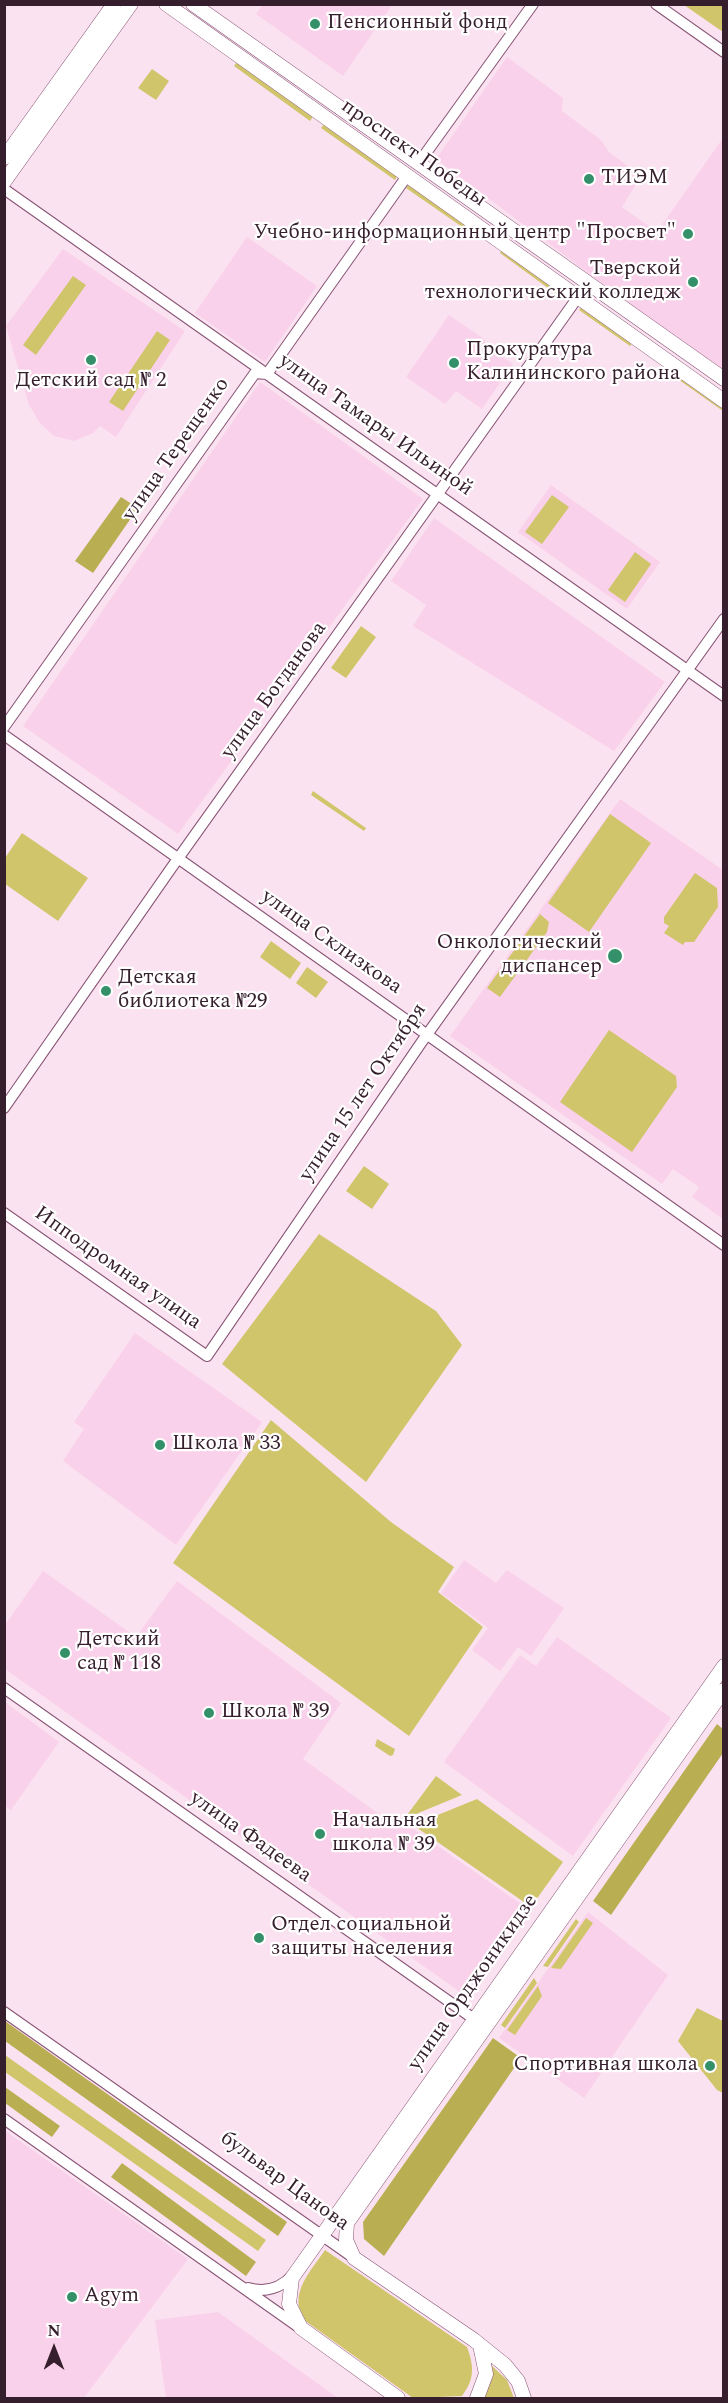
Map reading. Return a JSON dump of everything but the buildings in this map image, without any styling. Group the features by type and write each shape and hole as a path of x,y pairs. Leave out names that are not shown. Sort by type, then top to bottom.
{"main road":[{"path":"4,158 114,4"},
{"path":"4,182 131,4"},
{"name":"проспект Победы","path":"166,4 723,401"},
{"name":"проспект Победы","path":"193,4 723,379"},
{"name":"улица Орджоникидзе","path":"303,2330 294,2318 289,2304 289,2289 293,2275 723,1666"},
{"name":"улица Орджоникидзе","path":"354,2258 346,2240 348,2221 723,1690"},
{"path":"581,1868 585,1876 584,1888"},
{"name":"бульвар Цанова","path":"354,2258 479,2343 510,2370 524,2398"},
{"path":"303,2330 398,2398"},
{"path":"477,2398 486,2374 485,2358 479,2343"}],"street":[{"path":"418,164 532,4"},
{"path":"656,4 723,52"},
{"name":"улица Терещенко","path":"4,727 255,373 267,374 407,176"},
{"name":"улица Тамары Ильиной","path":"4,189 723,696"},
{"name":"улица Богданова","path":"4,1108 578,297"},
{"name":"улица 15 лет Октября","path":"207,1356 427,1035 723,619"},
{"name":"улица Склизкова","path":"4,735 723,1245"},
{"name":"Ипподромная улица","path":"4,1213 207,1356"},
{"name":"улица Фадеева","path":"4,1688 474,2019"},
{"name":"бульвар Цанова","path":"4,2012 354,2258"},
{"path":"4,2119 303,2330"},
{"path":"237,2282 253,2289 267,2290 283,2284 293,2275"}],"shaded area":[{"path":"263,4 392,5 343,76 256,14"},
{"path":"684,5 723,5 723,32"},
{"path":"507,57 563,98 562,111 601,140 609,152 641,176 622,207 657,232 723,138 723,374 436,159"},
{"path":"238,61 314,115 310,121 234,66"},
{"path":"152,69 169,81 156,100 138,88"},
{"path":"325,123 398,175 395,180 321,128"},
{"path":"410,183 484,235 481,240 406,188"},
{"path":"247,237 317,286 265,362 195,313"},
{"path":"503,248 567,294 563,299 500,253"},
{"name":"Детский сад № 2","path":"63,249 185,331 116,437 100,426 93,433 74,441 54,436 40,423 29,405 6,326"},
{"path":"73,276 86,285 36,355 23,345"},
{"path":"583,305 634,341 630,346 579,310"},
{"path":"449,315 484,339 486,346 513,364 482,409 456,391 445,404 406,377"},
{"path":"157,331 170,340 123,411 109,402"},
{"path":"668,365 723,404 723,411 665,370"},
{"path":"260,382 423,499 178,834 23,726"},
{"path":"551,485 660,562 627,609 518,532"},
{"path":"552,495 569,507 542,544 525,532"},
{"path":"121,497 138,508 93,573 75,561"},
{"path":"434,518 665,682 614,751 413,626 426,605 391,581"},
{"path":"635,552 651,564 625,602 608,590"},
{"path":"361,626 376,637 346,678 331,668"},
{"path":"313,791 366,828 364,831 311,795"},
{"name":"Онкологический диспансер","path":"620,799 723,870 723,1219 692,1197 699,1187 673,1169 662,1184 450,1036"},
{"path":"610,814 651,843 589,932 548,903"},
{"path":"22,833 88,878 58,921 5,884 5,858"},
{"path":"695,873 717,888 718,907 694,942 685,942 683,945 664,933 669,926 664,923 664,917"},
{"path":"540,914 549,922 547,932 500,997 487,988"},
{"path":"271,941 301,963 290,979 260,957"},
{"path":"307,967 328,982 316,998 296,983"},
{"path":"609,1030 676,1076 677,1087 632,1152 560,1102"},
{"path":"364,1166 389,1184 372,1209 346,1191"},
{"path":"319,1234 436,1311 462,1345 366,1482 222,1364"},
{"name":"Школа № 33","path":"135,1333 262,1422 176,1545 63,1461 84,1429 74,1422"},
{"path":"271,1420 391,1522 454,1567 438,1592 483,1627 409,1736 173,1563"},
{"path":"464,1560 496,1583 507,1570 564,1608 531,1656 518,1647 500,1671 472,1650 488,1628 441,1593"},
{"path":"43,1571 136,1637 177,1581 341,1703 303,1759 394,1825 399,1819 521,1904 460,1992 5,1669 5,1625"},
{"path":"557,1637 671,1718 573,1856 444,1762 520,1655 536,1666"},
{"path":"5,1702 59,1742 11,1810 5,1806"},
{"path":"717,1724 723,1729 723,1753 611,1915 593,1901"},
{"path":"377,1739 395,1749 393,1755 390,1756 375,1746"},
{"path":"436,1776 462,1795 404,1819"},
{"path":"477,1799 563,1862 531,1907 413,1825"},
{"path":"588,1912 668,1975 584,2098 499,2038"},
{"path":"586,1918 593,1923 561,1969 551,1968"},
{"path":"576,1919 579,1922 548,1967 543,1966"},
{"path":"534,1978 537,1983 505,2028 501,2025"},
{"path":"538,1986 542,1996 515,2035 507,2030"},
{"name":"Спортивная школа","path":"697,2008 723,2021 723,2093 717,2090 678,2041"},
{"path":"5,2021 287,2222 278,2236 5,2041"},
{"path":"493,2038 521,2058 384,2256 364,2239 363,2222"},
{"path":"5,2055 266,2240 258,2251 5,2072"},
{"path":"5,2087 60,2126 52,2137 5,2103"},
{"path":"4,2130 188,2259 84,2398 5,2398"},
{"path":"122,2163 256,2262 246,2276 111,2177"},
{"path":"325,2250 467,2347 472,2372 469,2384 462,2396 413,2398 304,2320 298,2301 300,2292 308,2275"},
{"path":"218,2312 338,2398 166,2398 155,2320"},
{"path":"491,2365 507,2380 514,2398 483,2398"}],"place":[{"name":"Пенсионный фонд","path":"315,24"},
{"name":"ТИЭМ","path":"589,179"},
{"name":"Учебно-информационный центр \"Просвет\"","path":"688,234"},
{"name":"Тверской технологический колледж","path":"693,282"},
{"name":"Детский сад № 2","path":"91,360"},
{"name":"Прокуратура Калининского района","path":"454,363"},
{"name":"Онкологический диспансер","path":"615,956"},
{"name":"Детская библиотека №29","path":"106,991"},
{"name":"Школа № 33","path":"160,1445"},
{"name":"Детский сад № 118","path":"65,1653"},
{"name":"Школа № 39","path":"209,1713"},
{"name":"Начальная школа № 39","path":"320,1834"},
{"name":"Отдел социальной защиты населения","path":"259,1938"},
{"name":"Спортивная школа","path":"710,2066"},
{"name":"Agym","path":"72,2297"}]}
